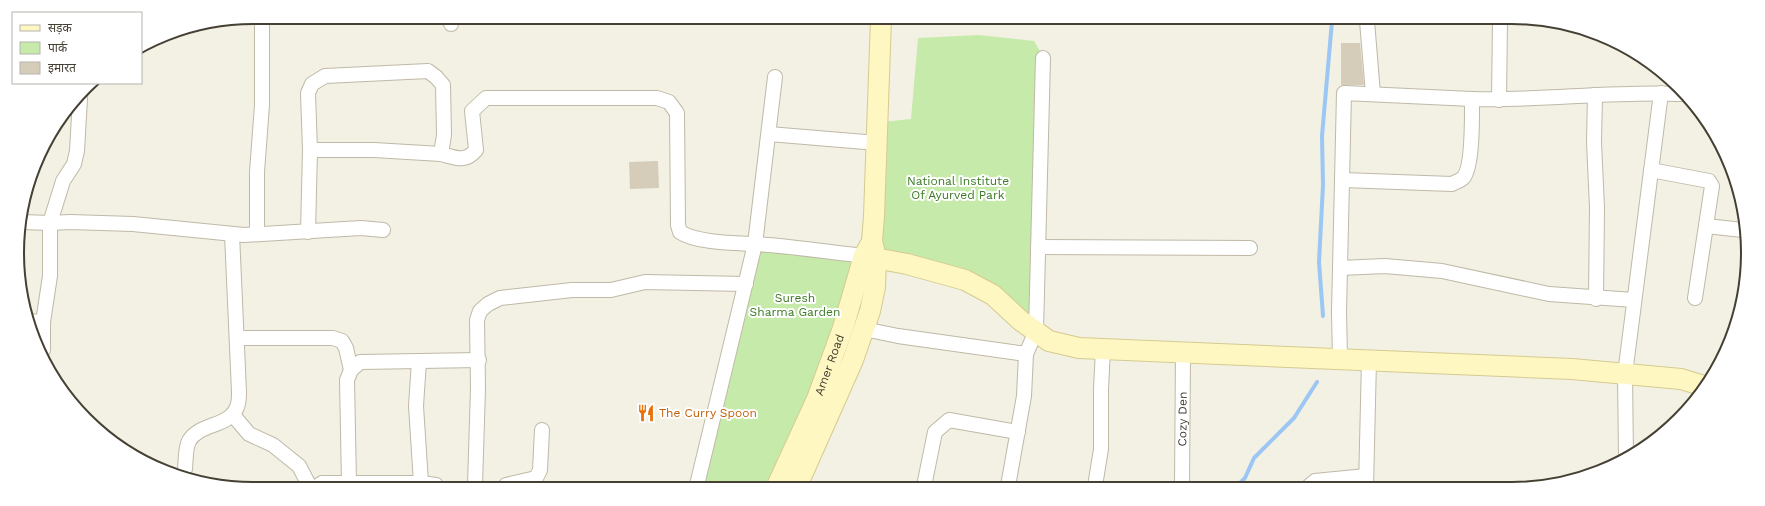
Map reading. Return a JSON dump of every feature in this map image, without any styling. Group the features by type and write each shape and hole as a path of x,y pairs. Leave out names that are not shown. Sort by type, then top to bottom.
{"street":[{"path":"257,234 257,172 262,105 262,24"},
{"name":"Amer Road","path":"799,482 853,360 870,311 875,287 871,252 877,143 881,24"},
{"path":"1367,24 1373,94"},
{"path":"1499,100 1500,24"},
{"path":"1009,482 1024,396 1026,354 1036,331 1042,58"},
{"path":"308,232 310,150 308,93 312,84 325,76 428,71 443,85 444,135 441,154"},
{"path":"698,482 755,244 775,77"},
{"path":"1335,359 1339,312 1344,93 1499,100 1595,95 1677,94"},
{"path":"1626,451 1625,374 1661,94"},
{"path":"1595,95 1594,142 1597,208 1596,299"},
{"path":"310,150 374,150 441,154 463,159 470,157 476,150 472,111 486,98 657,98 669,102 677,113 678,225 680,232 687,236 732,243 871,252 907,264 965,280 993,295 1020,320 1049,341 1079,348 1572,369 1681,379 1699,384"},
{"path":"1343,180 1452,184 1463,178 1468,169 1472,99"},
{"path":"43,345 43,322 50,276 50,223 63,181 74,164 77,151 80,104"},
{"path":"768,134 877,143"},
{"path":"1651,170 1711,183 1712,186 1695,298"},
{"path":"26,222 133,224 232,234 308,232 361,228 383,230"},
{"path":"1706,226 1740,230"},
{"path":"185,469 187,449 190,440 198,433 233,415 238,406 239,392 232,234"},
{"path":"1038,247 1250,248"},
{"name":"Amer Road","path":"779,482 817,400 871,252"},
{"path":"1340,268 1385,266 1442,271 1549,294 1596,299 1634,300"},
{"path":"475,482 479,360 478,320 480,311 488,304 500,298 572,290 611,290 645,282 746,284"},
{"path":"35,321 43,322"},
{"path":"864,329 898,336 1026,354"},
{"path":"237,338 333,338 342,341 346,348 351,370"},
{"path":"1096,482 1101,448 1103,349"},
{"name":"Cozy Den","path":"1182,482 1183,352"},
{"path":"349,482 347,380 351,370 360,362 479,360"},
{"path":"1314,482 1366,482 1368,360"},
{"path":"419,361 416,406 421,482"},
{"path":"233,415 249,434 273,445 299,466 307,482"},
{"path":"925,482 935,432 949,420 1018,432"},
{"path":"519,482 536,478 540,470 542,430"}],"green space":[{"name":"National Institute Of Ayurved Park","path":"979,35 1034,41 1041,53 1031,321 877,249 883,122 911,119 918,38"},
{"name":"Suresh Sharma Garden","path":"758,248 854,259 849,294 773,482 701,482"}],"building":[{"path":"1341,43 1360,43 1364,85 1341,85"},
{"path":"658,161 659,188 630,189 629,162"}],"waterway":[{"path":"1323,316 1319,262 1323,185 1322,136 1332,24"},
{"path":"1241,482 1245,478 1254,458 1294,418 1317,382"}],"place":[{"name":"The Curry Spoon","path":"646,413"}]}
